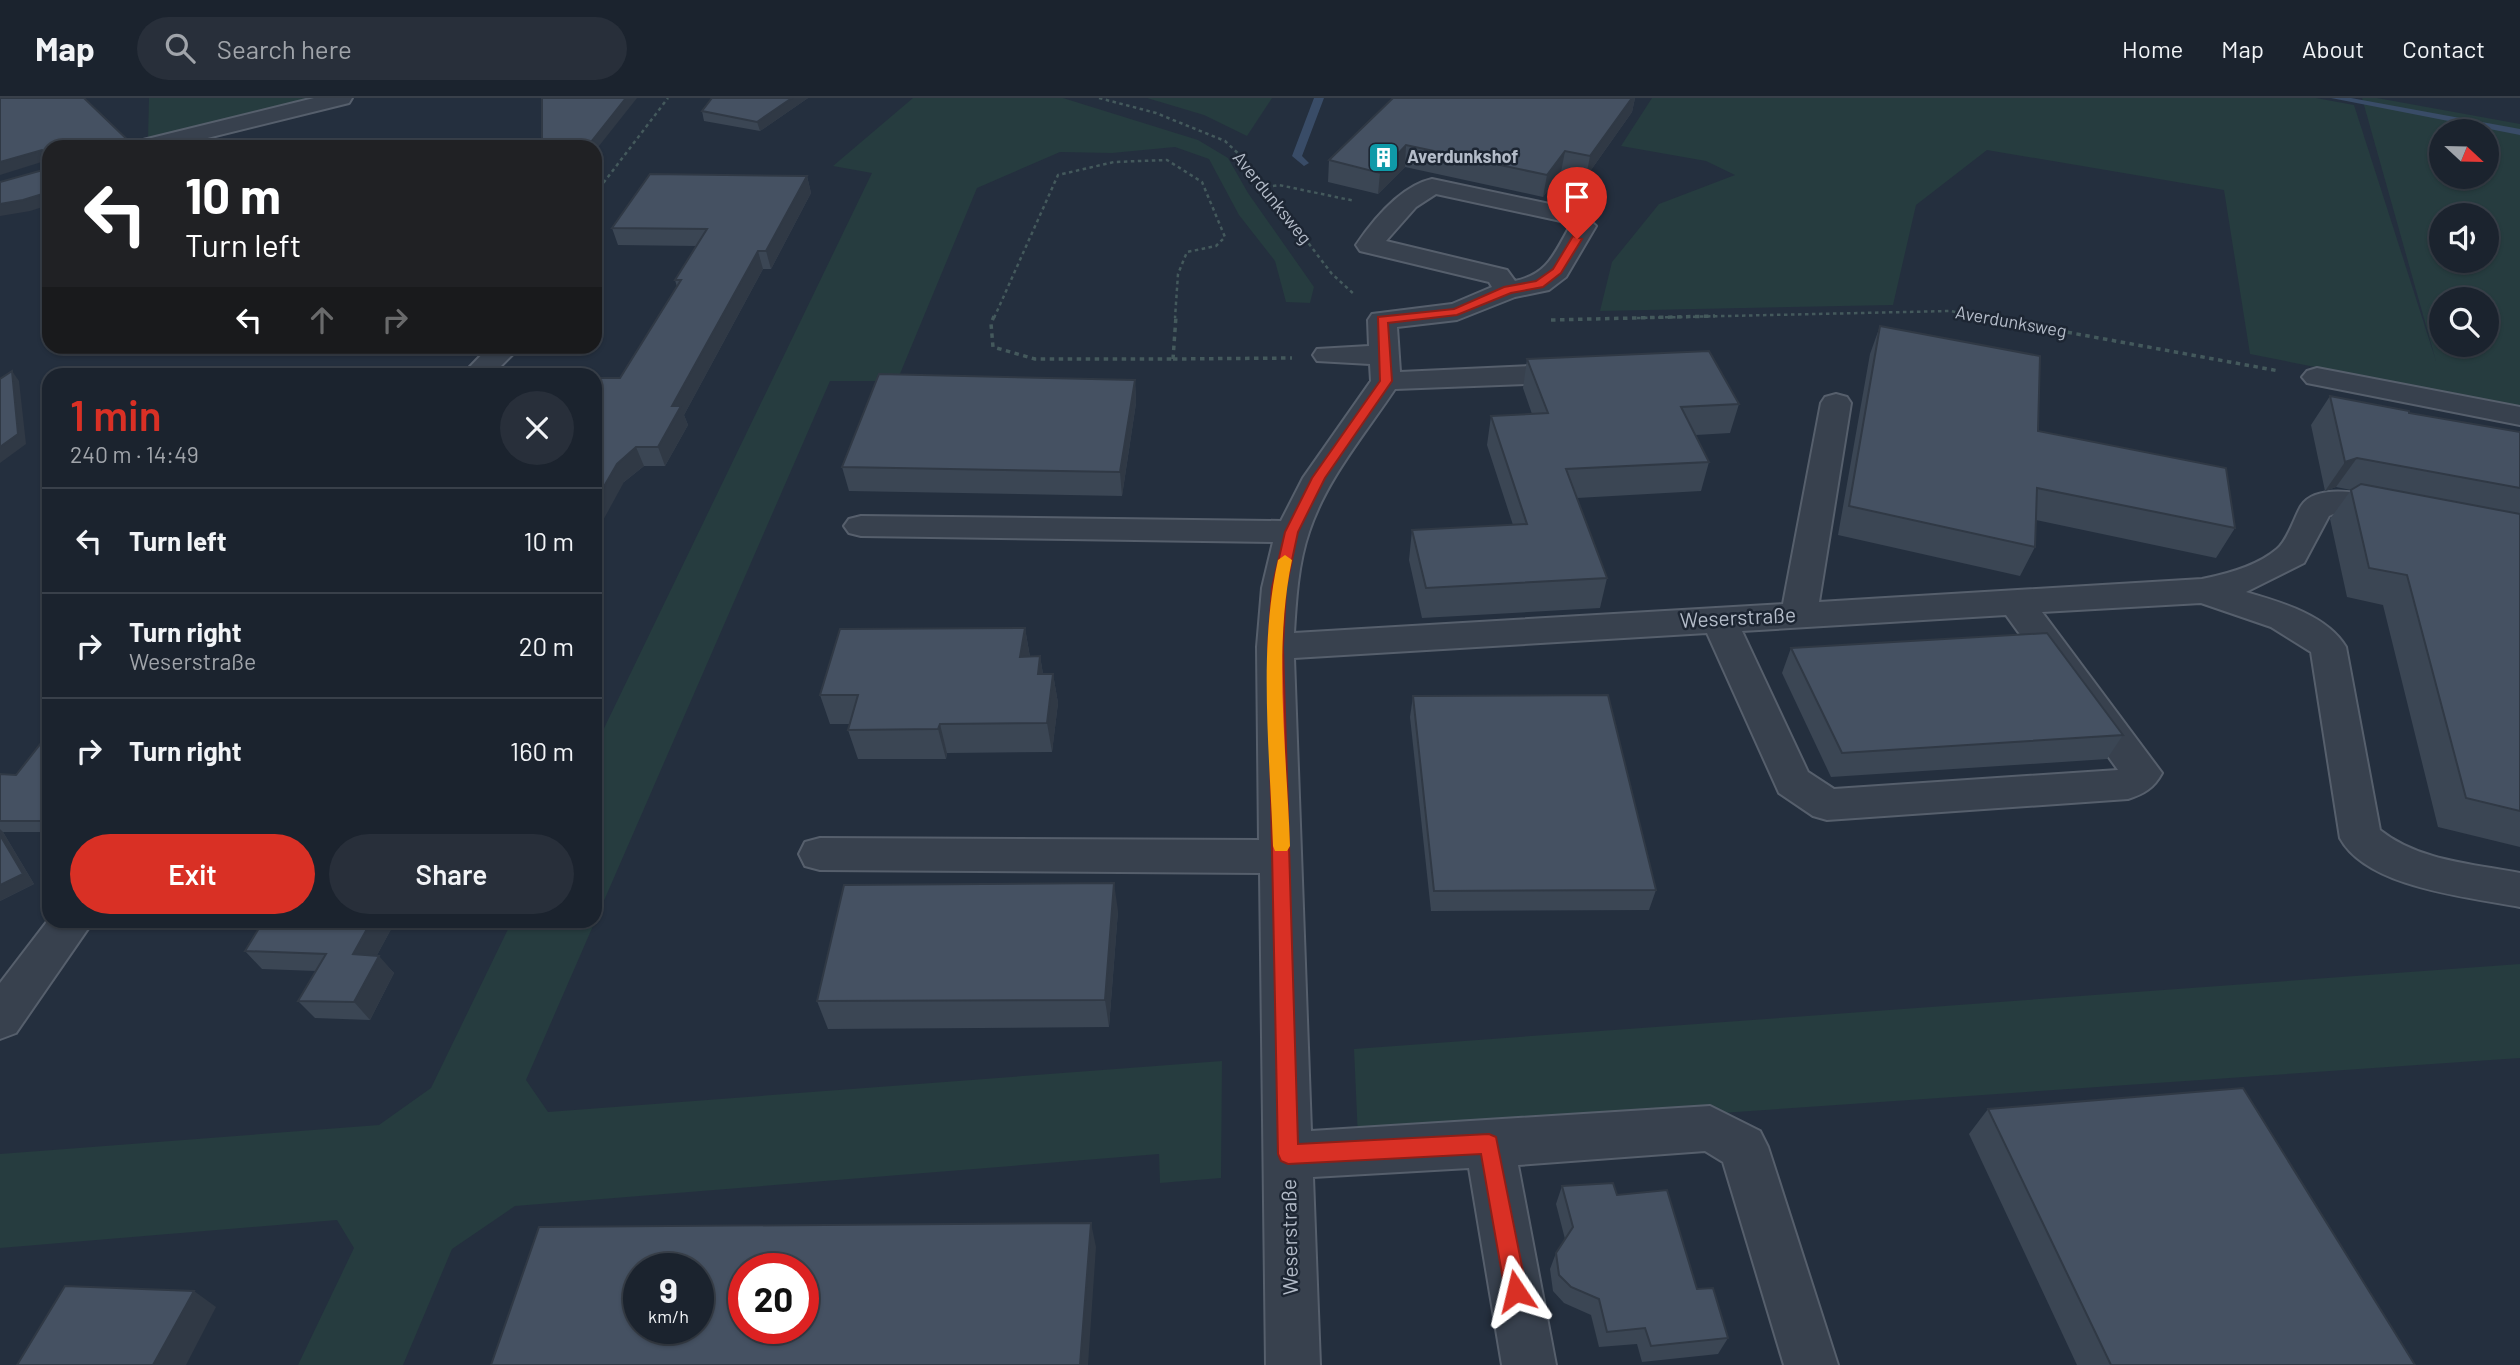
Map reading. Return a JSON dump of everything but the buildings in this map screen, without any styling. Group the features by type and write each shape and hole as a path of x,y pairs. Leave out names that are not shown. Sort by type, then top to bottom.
{"street":[{"path":"170,140 341,98"},
{"path":"1384,352 1457,312 1508,290 1539,284 1557,271 1583,226 1569,215 1432,186 1407,202 1369,246 1498,276 1508,290"},
{"path":"1327,355 1384,352 1601,372"},
{"name":"Weserstraße","path":"1293,1365 1275,647 1279,588 1292,532 1384,352"},
{"path":"483,368 498,354"},
{"path":"2316,377 2520,416"},
{"path":"1799,614 1836,403"},
{"path":"2202,592 2244,581 2292,555 2316,509 2336,500 2428,517"},
{"path":"861,526 1292,532"},
{"path":"2202,592 2276,612 2309,630 2328,648 2361,838 2374,852 2418,869 2520,890"},
{"name":"Weserstraße","path":"1275,647 2202,592"},
{"path":"1719,619 1793,782 1827,805 2128,784 2142,773 2015,602"},
{"path":"820,854 1282,857"},
{"path":"0,1019 67,928"},
{"path":"1288,1154 1489,1144 1710,1128 1743,1147 1811,1365"},
{"path":"1489,1144 1530,1365"}],"path":[{"path":"602,185 668,98"},
{"name":"Averdunksweg","path":"1099,98 1156,113 1225,141 1244,159 1332,274 1384,352"},
{"path":"1173,360 1178,274 1187,253 1216,246 1225,237 1202,182 1167,160 1114,162 1058,175 990,324 993,347 1035,359 1173,360 1271,359 1327,355"},
{"path":"1266,187 1279,185 1370,204 1388,198 1407,202"},
{"name":"Averdunksweg","path":"1543,320 1950,311 2316,377"}],"green space":[{"path":"149,98 321,98 148,139"},
{"path":"913,98 1063,98 1198,140 1228,158 1248,193 1314,287 1310,303 1286,302 1275,261 1239,215 1209,159 1175,147 1112,153 1060,152 977,188 897,381 830,381 602,905 602,732 872,173 833,166"},
{"path":"1147,98 1272,98 1247,136 1204,115"},
{"path":"1652,98 2316,98 2354,105 2429,339 2429,357 2435,357 2436,361 2435,357 2499,357 2499,287 2429,287 2429,336 2362,98 2377,98 2492,119 2429,119 2429,189 2499,189 2499,120 2520,124 2520,408 2250,354 2224,190 1987,150 1916,205 1893,305 1600,311 1612,262 1659,204 1735,175 1706,161 1621,146"},
{"path":"509,928 592,928 526,1080 548,1112 1222,1061 1221,1178 1160,1183 1159,1154 515,1206 452,1249 403,1365 298,1365 354,1248 337,1220 0,1248 0,1154 379,1125 431,1088"},
{"path":"2520,964 2520,1058 1358,1138 1354,1049"}],"waterway":[{"path":"1304,163 1297,156 1319,98"},
{"path":"2336,98 2520,132"}],"slow traffic":[{"path":"1281,846 1275,647 1279,588 1285,560"}],"place":[{"name":"Averdunkshof","path":"1384,157"}],"route":[{"path":"1516,1291 1489,1144 1288,1154 1275,647 1279,588 1292,532 1319,478 1386,381 1382,320 1457,312 1508,290 1539,284 1557,271 1577,239"}]}
